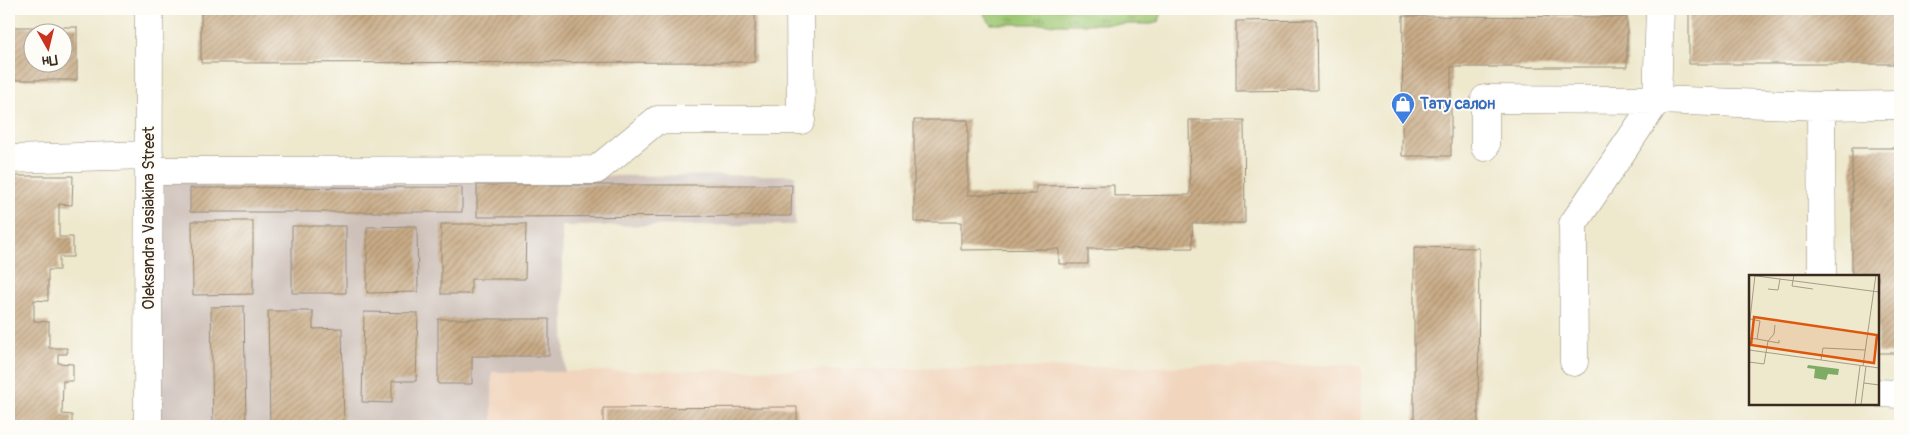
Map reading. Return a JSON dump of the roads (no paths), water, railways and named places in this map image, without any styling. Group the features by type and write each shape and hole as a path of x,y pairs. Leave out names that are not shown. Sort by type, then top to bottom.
{"street":[{"name":"Oleksandra Vasiakina Street","path":"148,426 149,9"},
{"path":"9,159 596,170 657,120 802,120 800,9"},
{"path":"1574,362 1573,224 1657,100 1660,9"},
{"path":"1486,147 1485,99 1657,100 1822,106 1900,105"},
{"path":"1822,106 1822,275"},
{"path":"1879,394 1900,394"}],"place":[{"name":"Тату салон","path":"1403,125"}]}
